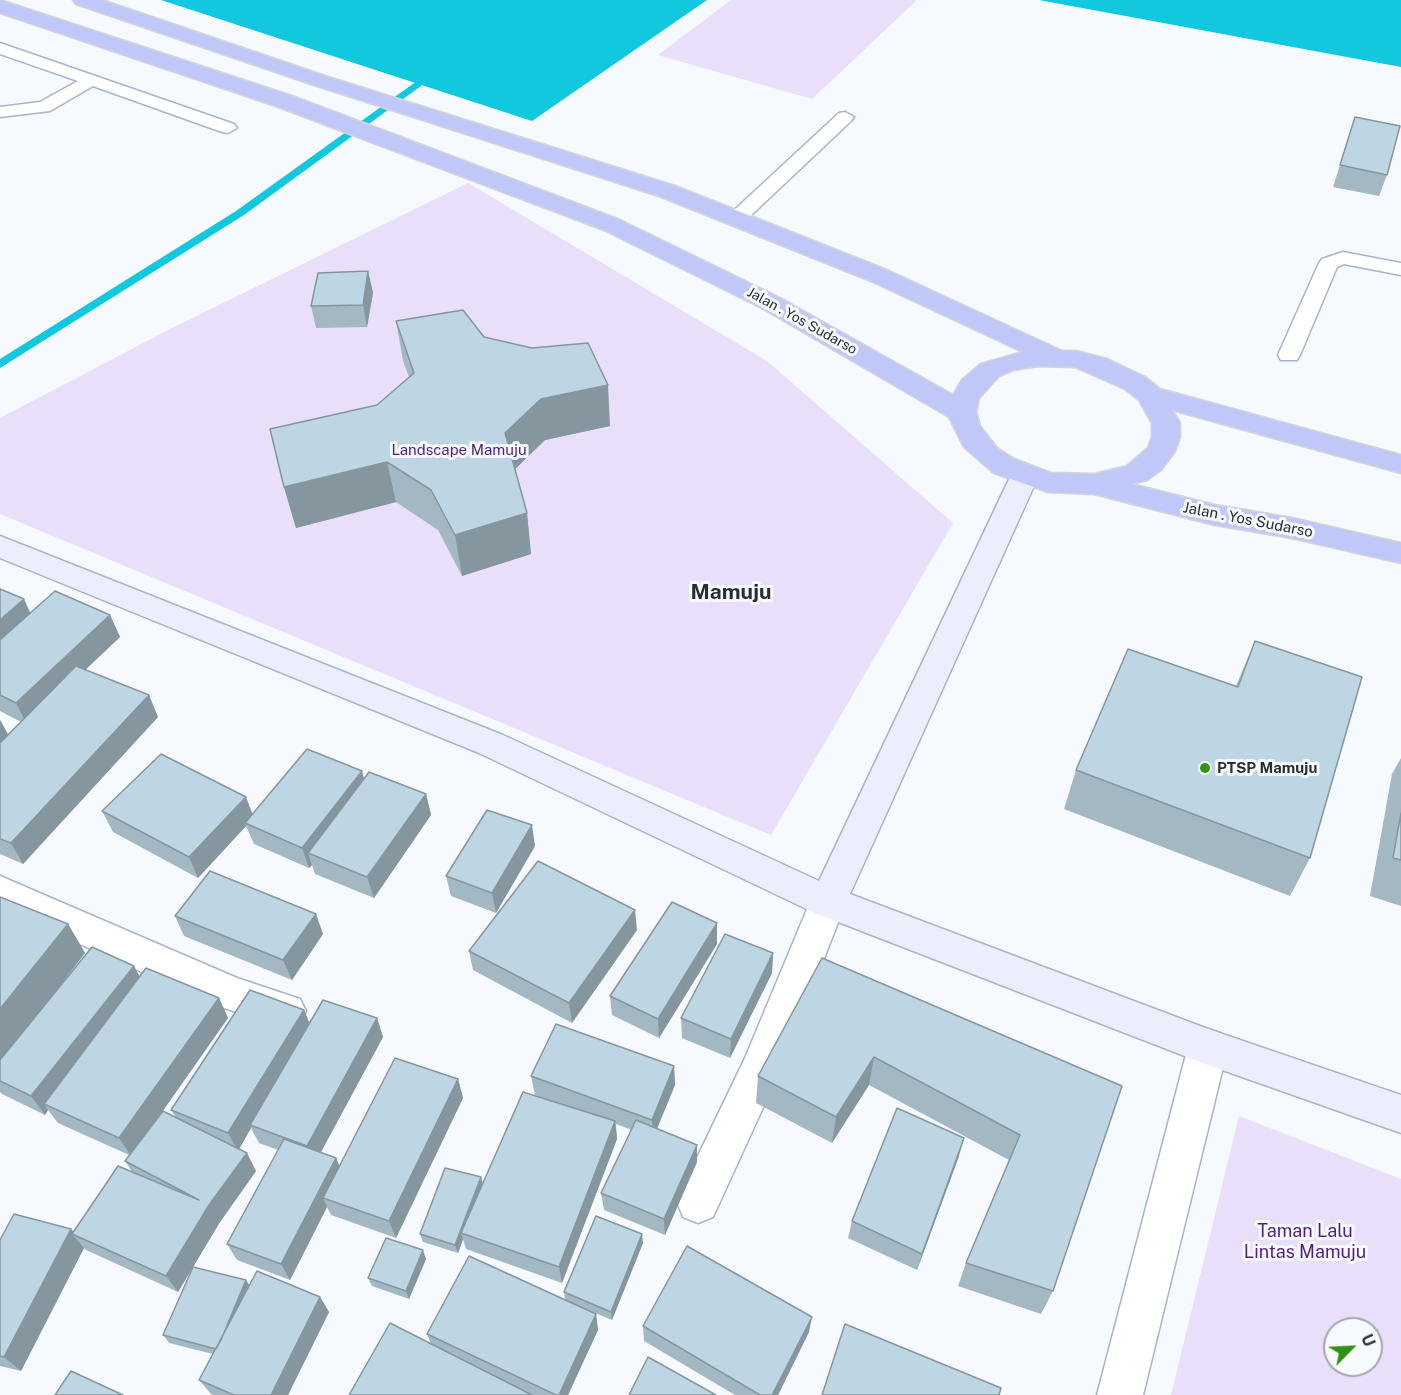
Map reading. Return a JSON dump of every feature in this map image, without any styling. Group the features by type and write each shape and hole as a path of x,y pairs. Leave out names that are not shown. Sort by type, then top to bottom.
{"highway":[{"path":"83,0 318,80 667,191 796,240 880,276 1054,357"},
{"name":"Jalan . Yos Sudarso","path":"0,6 284,101 612,225 734,284 962,412"},
{"path":"1150,395 1166,423 1166,437 1161,451 1151,463 1137,473 1117,481 1095,484 1060,483 1025,475 1004,466 974,441 962,412 965,398 972,386 990,370 1022,359 1054,357 1076,359 1118,373 1150,395 1401,464"},
{"name":"Jalan . Yos Sudarso","path":"1095,484 1215,515 1292,528 1401,553"}],"main road":[{"path":"828,902 1025,475"},
{"path":"0,546 491,744 828,902 1208,1047 1401,1114"}],"street":[{"path":"0,891 229,993 288,1011"},
{"path":"698,1202 763,1064 828,902"},
{"path":"1120,1395 1208,1047"}],"lane":[{"path":"0,48 228,128"},
{"path":"0,112 44,107 92,80"},
{"path":"737,218 845,117"},
{"path":"1289,355 1329,263 1343,258 1401,269"}],"green space":[{"path":"731,0 917,0 812,99 658,55"},
{"name":"Landscape Mamuju","path":"468,183 767,361 953,523 771,835 0,514 0,418 172,328"},
{"name":"Taman Lalu Lintas Mamuju","path":"1239,1116 1401,1179 1401,1395 1171,1395"}],"water":[{"path":"161,0 707,0 532,121"},
{"path":"1039,0 1401,0 1401,67"}],"building":[{"path":"1355,117 1400,126 1387,175 1340,165"},
{"path":"368,271 363,305 311,306 318,273"},
{"path":"463,310 484,337 532,348 588,343 608,385 541,399 505,433 527,513 455,535 431,490 387,462 284,487 270,429 377,405 414,373 396,321"},
{"path":"0,589 24,599 0,620"},
{"path":"55,591 110,615 16,703 0,695 0,640"},
{"name":"PTSP Mamuju","path":"1255,641 1362,677 1310,858 1076,770 1128,649 1238,687"},
{"path":"76,666 149,695 11,843 0,839 0,743"},
{"path":"307,749 362,771 302,848 245,823"},
{"path":"161,754 246,797 189,857 102,811"},
{"path":"369,772 426,794 367,877 308,853"},
{"path":"487,810 532,825 492,893 446,876"},
{"path":"1401,813 1401,860 1393,858"},
{"path":"538,861 635,910 569,1003 469,951"},
{"path":"210,871 316,914 283,960 175,916"},
{"path":"0,897 68,924 0,1009"},
{"path":"672,902 717,923 658,1019 610,996"},
{"path":"725,934 773,953 731,1039 681,1018"},
{"path":"92,947 134,966 31,1096 0,1081 0,1060"},
{"path":"822,958 1122,1086 1053,1291 966,1263 1020,1135 874,1057 836,1117 758,1076"},
{"path":"146,968 219,998 119,1138 44,1104"},
{"path":"250,990 304,1010 228,1133 171,1110"},
{"path":"323,1000 377,1018 307,1146 250,1125"},
{"path":"556,1024 674,1066 652,1120 531,1076"},
{"path":"395,1058 458,1079 389,1221 323,1198"},
{"path":"523,1092 615,1121 559,1267 461,1233"},
{"path":"897,1108 964,1138 922,1254 852,1221"},
{"path":"163,1111 247,1153 209,1205 166,1276 72,1234 118,1166 199,1200 125,1161"},
{"path":"636,1120 697,1145 664,1219 601,1193"},
{"path":"284,1139 336,1158 281,1264 227,1244"},
{"path":"445,1168 481,1177 455,1245 420,1234"},
{"path":"14,1214 71,1229 4,1357 0,1356 0,1240"},
{"path":"596,1216 642,1234 611,1312 564,1292"},
{"path":"386,1238 423,1250 406,1291 368,1278"},
{"path":"687,1246 812,1317 772,1395 760,1395 643,1326"},
{"path":"469,1256 596,1314 559,1395 427,1334"},
{"path":"193,1267 246,1280 216,1349 163,1335"},
{"path":"257,1271 320,1297 271,1395 234,1395 199,1380"},
{"path":"390,1323 532,1395 349,1395"},
{"path":"845,1324 1001,1388 999,1395 822,1395"},
{"path":"648,1357 716,1395 629,1395"},
{"path":"71,1371 123,1395 55,1395"}],"waterway":[{"path":"0,364 240,213 420,83"}],"place":[{"name":"PTSP Mamuju","path":"1205,768"}],"district":[{"name":"Mamuju","path":"731,593"}]}
